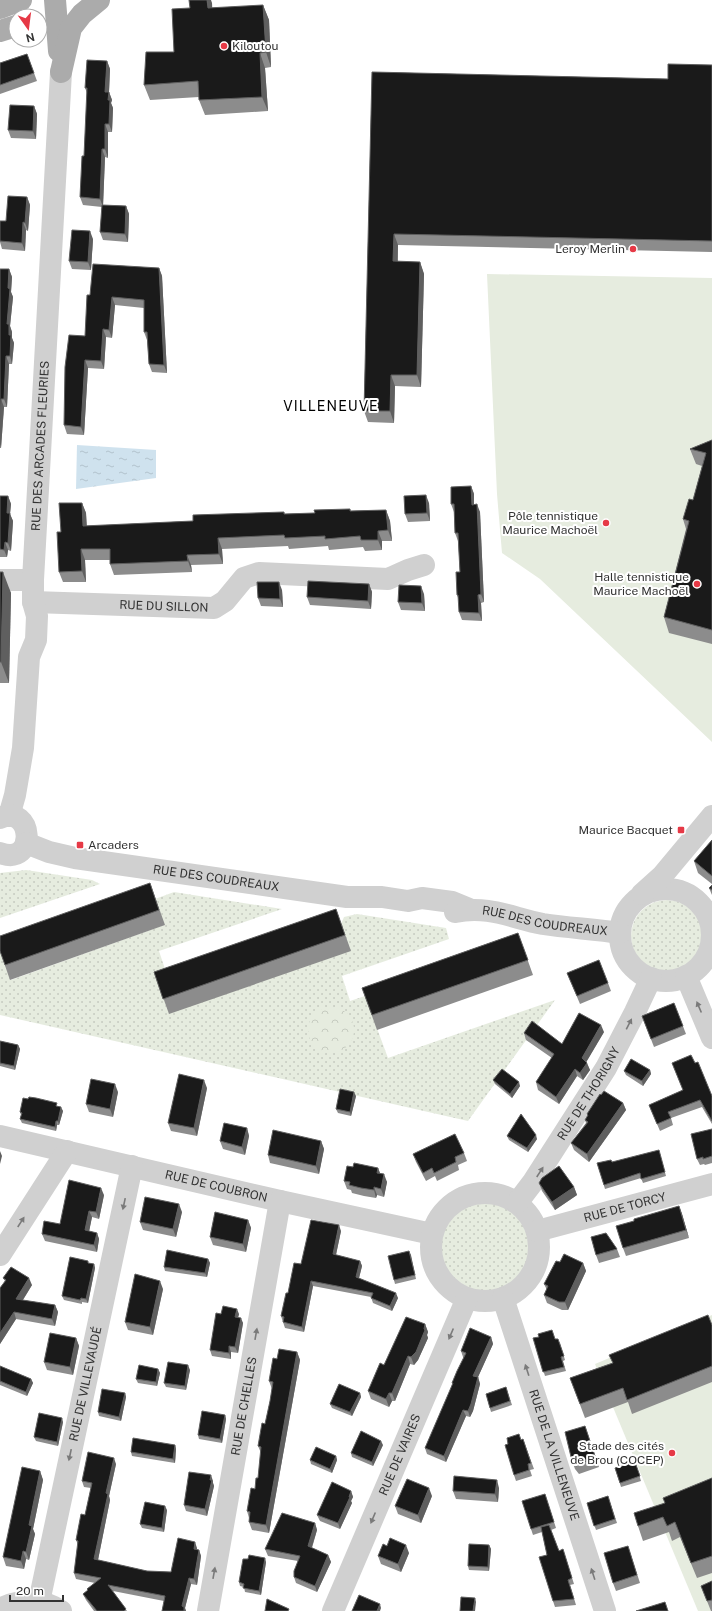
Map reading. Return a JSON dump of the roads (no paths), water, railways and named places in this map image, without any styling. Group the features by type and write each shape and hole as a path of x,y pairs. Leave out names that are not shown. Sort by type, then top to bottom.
{"main road":[{"path":"0,8 22,0"},
{"path":"61,72 50,10 94,0"},
{"path":"61,72 71,28 82,14 99,0"},
{"path":"48,44 55,54 61,72"}],"street":[{"name":"RUE DES ARCADES FLEURIES","path":"5,817 15,795 23,748 29,657 36,640 37,616 33,602 33,580 61,72"},
{"name":"RUE DU SILLON","path":"33,602 214,608 225,601 244,578 259,573 388,579 408,570 424,566"},
{"path":"0,580 33,580"},
{"path":"662,876 703,909 710,922 712,932 708,954 700,966 668,980 651,978 638,971 628,960 622,947 620,932 626,912 662,876 712,816"},
{"path":"0,853 13,855 23,848 28,837 25,825 21,820 5,817"},
{"name":"RUE DES COUDREAUX","path":"26,843 49,852 75,858 347,897 382,897 408,901 422,898 452,902 469,909 503,913 542,924 620,932"},
{"path":"637,900 649,892 664,889 678,891 703,909"},
{"path":"700,966 712,1038"},
{"name":"RUE DE THORIGNY","path":"517,1203 534,1182 606,1068 651,978"},
{"name":"RUE DE COUBRON","path":"0,1136 280,1201 432,1234"},
{"path":"0,1255 67,1151"},
{"name":"RUE DE VILLEVAUDÉ","path":"39,1602 132,1166"},
{"name":"RUE DE TORCY","path":"537,1232 712,1184"},
{"path":"483,1193 495,1194 501,1195 517,1203 529,1215 537,1232 540,1248 537,1264 532,1274 518,1291 503,1298 485,1302 467,1298 453,1291 441,1280 434,1266 431,1250 432,1234 439,1218 451,1205 466,1196 483,1193"},
{"name":"RUE DE CHELLES","path":"208,1611 280,1201"},
{"name":"RUE DE VAIRES","path":"333,1611 467,1298"},
{"name":"RUE DE LA VILLENEUVE","path":"503,1298 605,1611"},
{"path":"0,1609 22,1602 39,1602 57,1608 61,1611"}],"water":[{"path":"77,445 156,450 156,478 76,489"}],"place":[{"name":"Kiloutou","path":"224,46"},
{"name":"Leroy Merlin","path":"633,249"},
{"name":"Pôle tennistique Maurice Machoël","path":"606,523"},
{"name":"Halle tennistique Maurice Machoël","path":"697,584"},
{"name":"Maurice Bacquet","path":"681,830"},
{"name":"Arcaders","path":"80,845"},
{"name":"Stade des cités de Brou (COCEP)","path":"672,1453"}],"district":[{"name":"VILLENEUVE","path":"331,406"}]}
